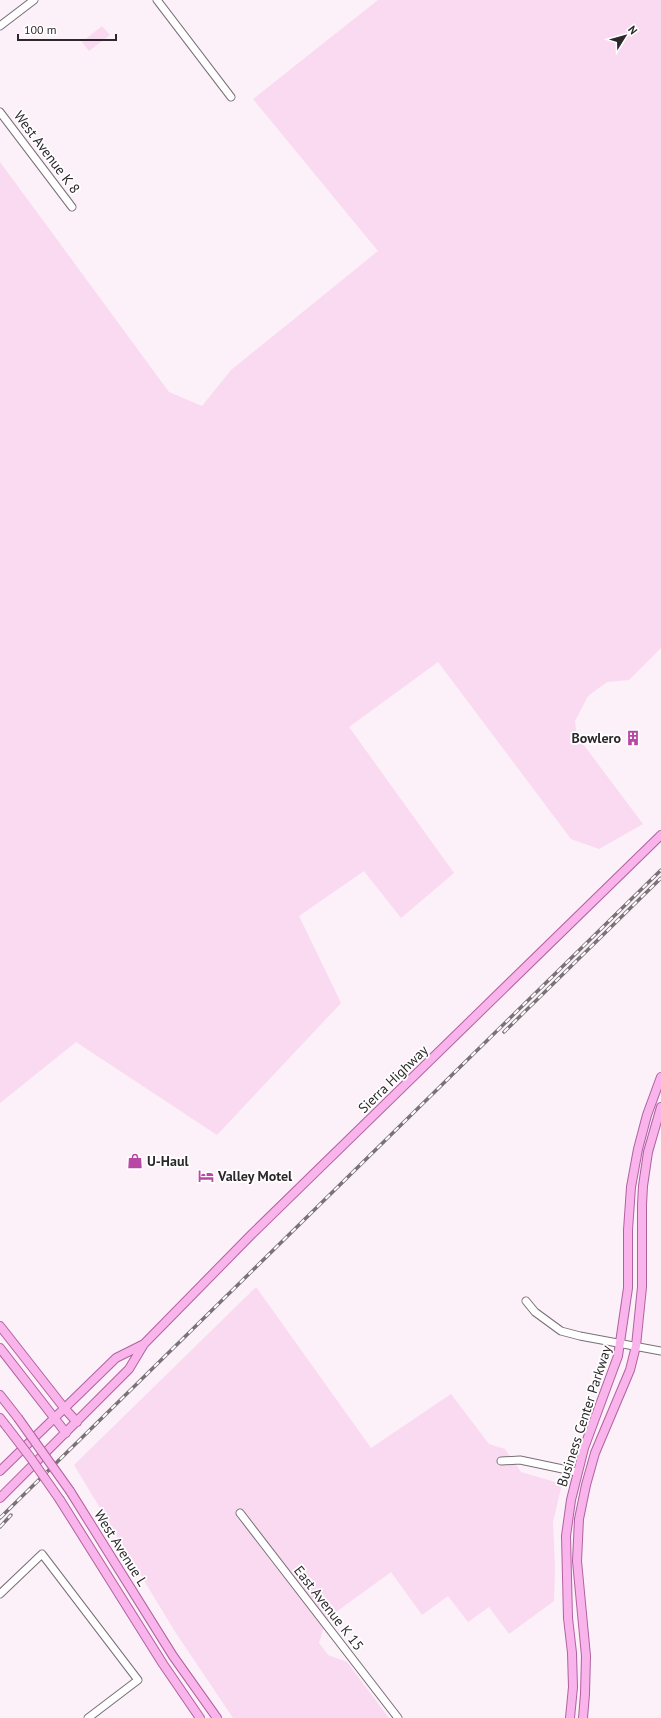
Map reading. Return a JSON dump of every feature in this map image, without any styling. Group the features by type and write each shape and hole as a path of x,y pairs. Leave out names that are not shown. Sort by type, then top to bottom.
{"main road":[{"name":"Sierra Highway","path":"66,1433 129,1369 144,1344 251,1235 661,835"},
{"name":"Business Center Parkway","path":"570,1718 573,1687 572,1653 568,1618 566,1536 571,1500 577,1472 590,1431 618,1356 621,1344 628,1288 628,1230 631,1187 651,1100 661,1077"},
{"name":"Business Center Parkway","path":"583,1718 586,1694 586,1656 576,1561 579,1519 586,1485 595,1453 630,1370 636,1346 642,1287 643,1186 648,1152 661,1106"},
{"path":"0,1326 65,1409 77,1422"},
{"name":"Sierra Highway","path":"54,1418 116,1358 144,1344"},
{"path":"0,1348 66,1433 0,1498"},
{"name":"West Avenue L","path":"0,1395 70,1491 173,1656 216,1718"},
{"name":"West Avenue L","path":"0,1418 30,1456 60,1500 163,1664 200,1718"},
{"path":"0,1471 54,1418"}],"street":[{"path":"0,26 34,0"},
{"path":"158,0 231,98"},
{"name":"West Avenue K 8","path":"0,112 72,207"},
{"path":"526,1301 535,1312 561,1331 661,1351"},
{"path":"501,1461 520,1460 577,1472"},
{"name":"East Avenue K 15","path":"240,1513 398,1718"},
{"path":"0,1594 42,1554 138,1680 88,1718"}],"shaded area":[{"path":"378,0 661,0 661,648 629,680 607,682 588,696 575,721 577,736 643,824 599,849 571,839 438,662 349,727 454,873 401,918 364,871 299,916 341,1003 217,1135 76,1042 0,1103 0,162 169,392 202,406 231,370 378,251 253,99"},
{"path":"102,26 110,35 89,51 82,42"},
{"path":"256,1287 371,1448 451,1394 489,1444 505,1449 521,1472 562,1484 553,1522 555,1568 554,1601 509,1634 489,1607 468,1622 448,1596 422,1615 391,1572 332,1615 324,1627 319,1643 328,1655 347,1662 389,1718 233,1718 174,1630 74,1465"}],"railway":[{"path":"0,1518 661,870"},
{"path":"504,1032 661,878"},
{"path":"0,1527 11,1515"}],"place":[{"name":"Bowlero","path":"633,738"},
{"name":"U-Haul","path":"135,1161"},
{"name":"Valley Motel","path":"206,1176"}]}
